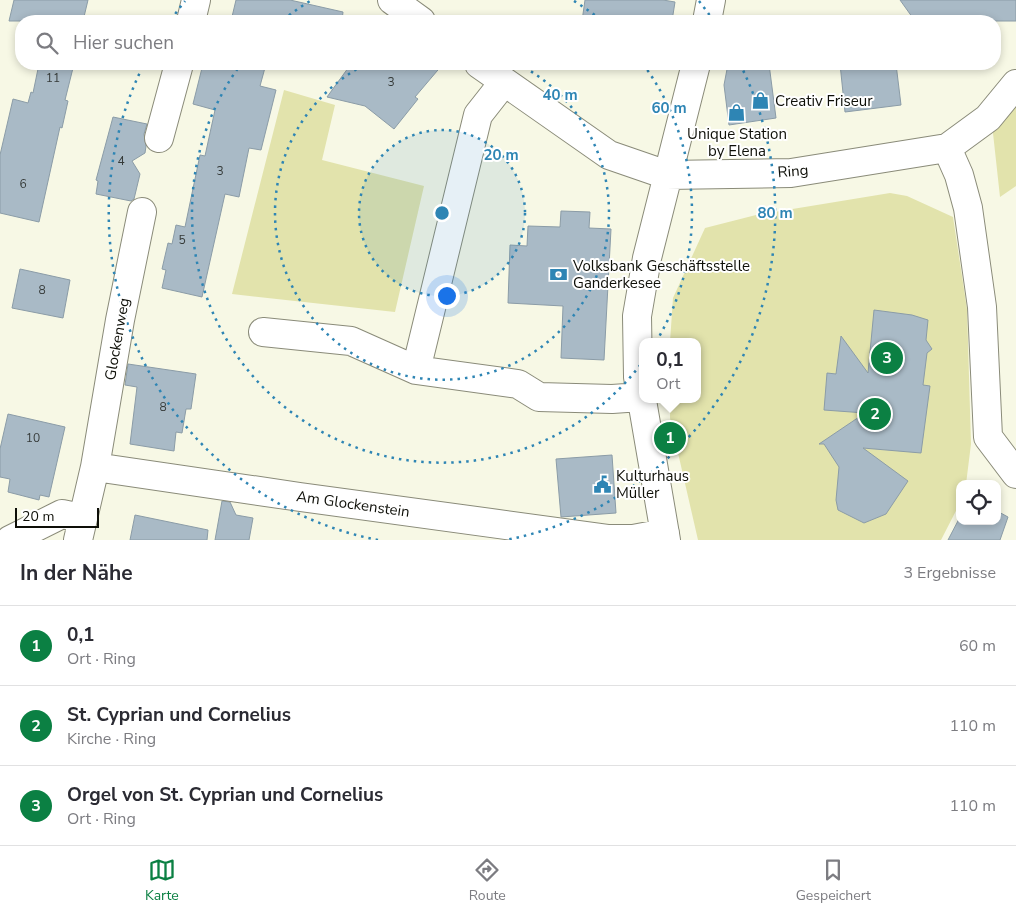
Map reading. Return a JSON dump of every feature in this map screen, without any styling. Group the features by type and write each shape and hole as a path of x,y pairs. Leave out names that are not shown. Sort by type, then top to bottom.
{"street":[{"path":"192,15 196,0"},
{"path":"392,0 413,15"},
{"path":"708,15 711,0"},
{"path":"160,138 177,70"},
{"name":"Ring","path":"487,70 609,155 667,175 791,173 947,148"},
{"path":"639,384 637,316 647,258 694,70"},
{"path":"416,370 478,114 504,82"},
{"path":"1016,84 988,118 947,148 959,175 968,208 982,306 988,437 1016,474"},
{"name":"Glockenweg","path":"95,467 120,320 142,212"},
{"path":"263,332 351,341 416,370 518,384 539,396 612,399 639,397"},
{"path":"642,403 666,536"},
{"path":"10,540 62,514 79,529 95,467"},
{"name":"Am Glockenstein","path":"95,467 300,498 609,538 633,539 666,536"}],"green space":[{"path":"284,90 335,105 322,160 424,186 395,312 232,294"},
{"path":"1016,98 1016,186 1000,197 992,124"},
{"path":"890,193 907,196 953,217 967,309 971,444 966,480 956,480 956,511 941,540 698,540 670,418 670,403 701,403 701,338 670,338 673,298 705,228 756,215"}],"building":[{"path":"14,0 88,0 84,15 15,15 15,21 9,21"},
{"path":"236,0 290,0 343,12 343,15 232,15"},
{"path":"585,0 663,0 675,2 673,15 583,15"},
{"path":"900,0 1016,0 1016,21 1001,21 1001,15 911,15"},
{"path":"38,70 72,70 65,100 68,101 62,128 60,127 39,222 0,213 0,155 13,99 28,103 31,92 33,93"},
{"path":"202,70 264,70 260,86 276,90 261,150 249,148 239,197 225,194 202,297 162,288 166,270 162,269 168,243 172,244 176,225 185,227 200,155 205,156 215,110 193,104"},
{"path":"347,70 438,70 415,97 418,99 394,129 365,106 327,97"},
{"path":"727,70 770,70 776,118 729,125 724,85"},
{"path":"841,70 897,70 901,105 845,112"},
{"path":"113,117 147,124 144,134 145,153 132,161 140,174 134,199 131,201 96,194 98,181 96,180"},
{"name":"Volksbank Geschäftsstelle Ganderkesee","path":"561,211 590,212 589,228 611,229 604,360 561,358 563,306 508,303 510,245 527,246 528,226 560,227"},
{"path":"20,269 70,280 63,318 12,308"},
{"path":"874,310 912,315 928,320 926,340 932,349 927,353 923,385 930,386 921,453 863,448 908,481 886,514 864,523 838,510 836,500 839,467 824,444 819,444 865,413 824,410 827,373 836,374 841,336 868,373"},
{"path":"128,364 196,374 191,409 186,409 182,433 176,432 174,451 130,444 137,387 125,385"},
{"path":"8,414 65,427 49,497 40,495 39,500 8,492 10,479 0,477 0,449"},
{"path":"612,455 616,513 561,517 556,459"},
{"path":"222,501 230,502 236,515 253,518 249,540 215,540"},
{"path":"1001,513 1008,517 1000,540 948,540 956,525 1001,525"},
{"path":"135,515 208,530 207,540 130,540"}],"place":[{"name":"Creativ Friseur","path":"761,101"},
{"name":"Unique Station by Elena","path":"737,113"},
{"name":"Volksbank Geschäftsstelle Ganderkesee","path":"559,275"},
{"name":"Orgel von St. Cyprian und Cornelius","path":"887,358"},
{"name":"St. Cyprian und Cornelius","path":"875,414"},
{"name":"0,1","path":"670,438"},
{"name":"Kulturhaus Müller","path":"602,485"}]}
